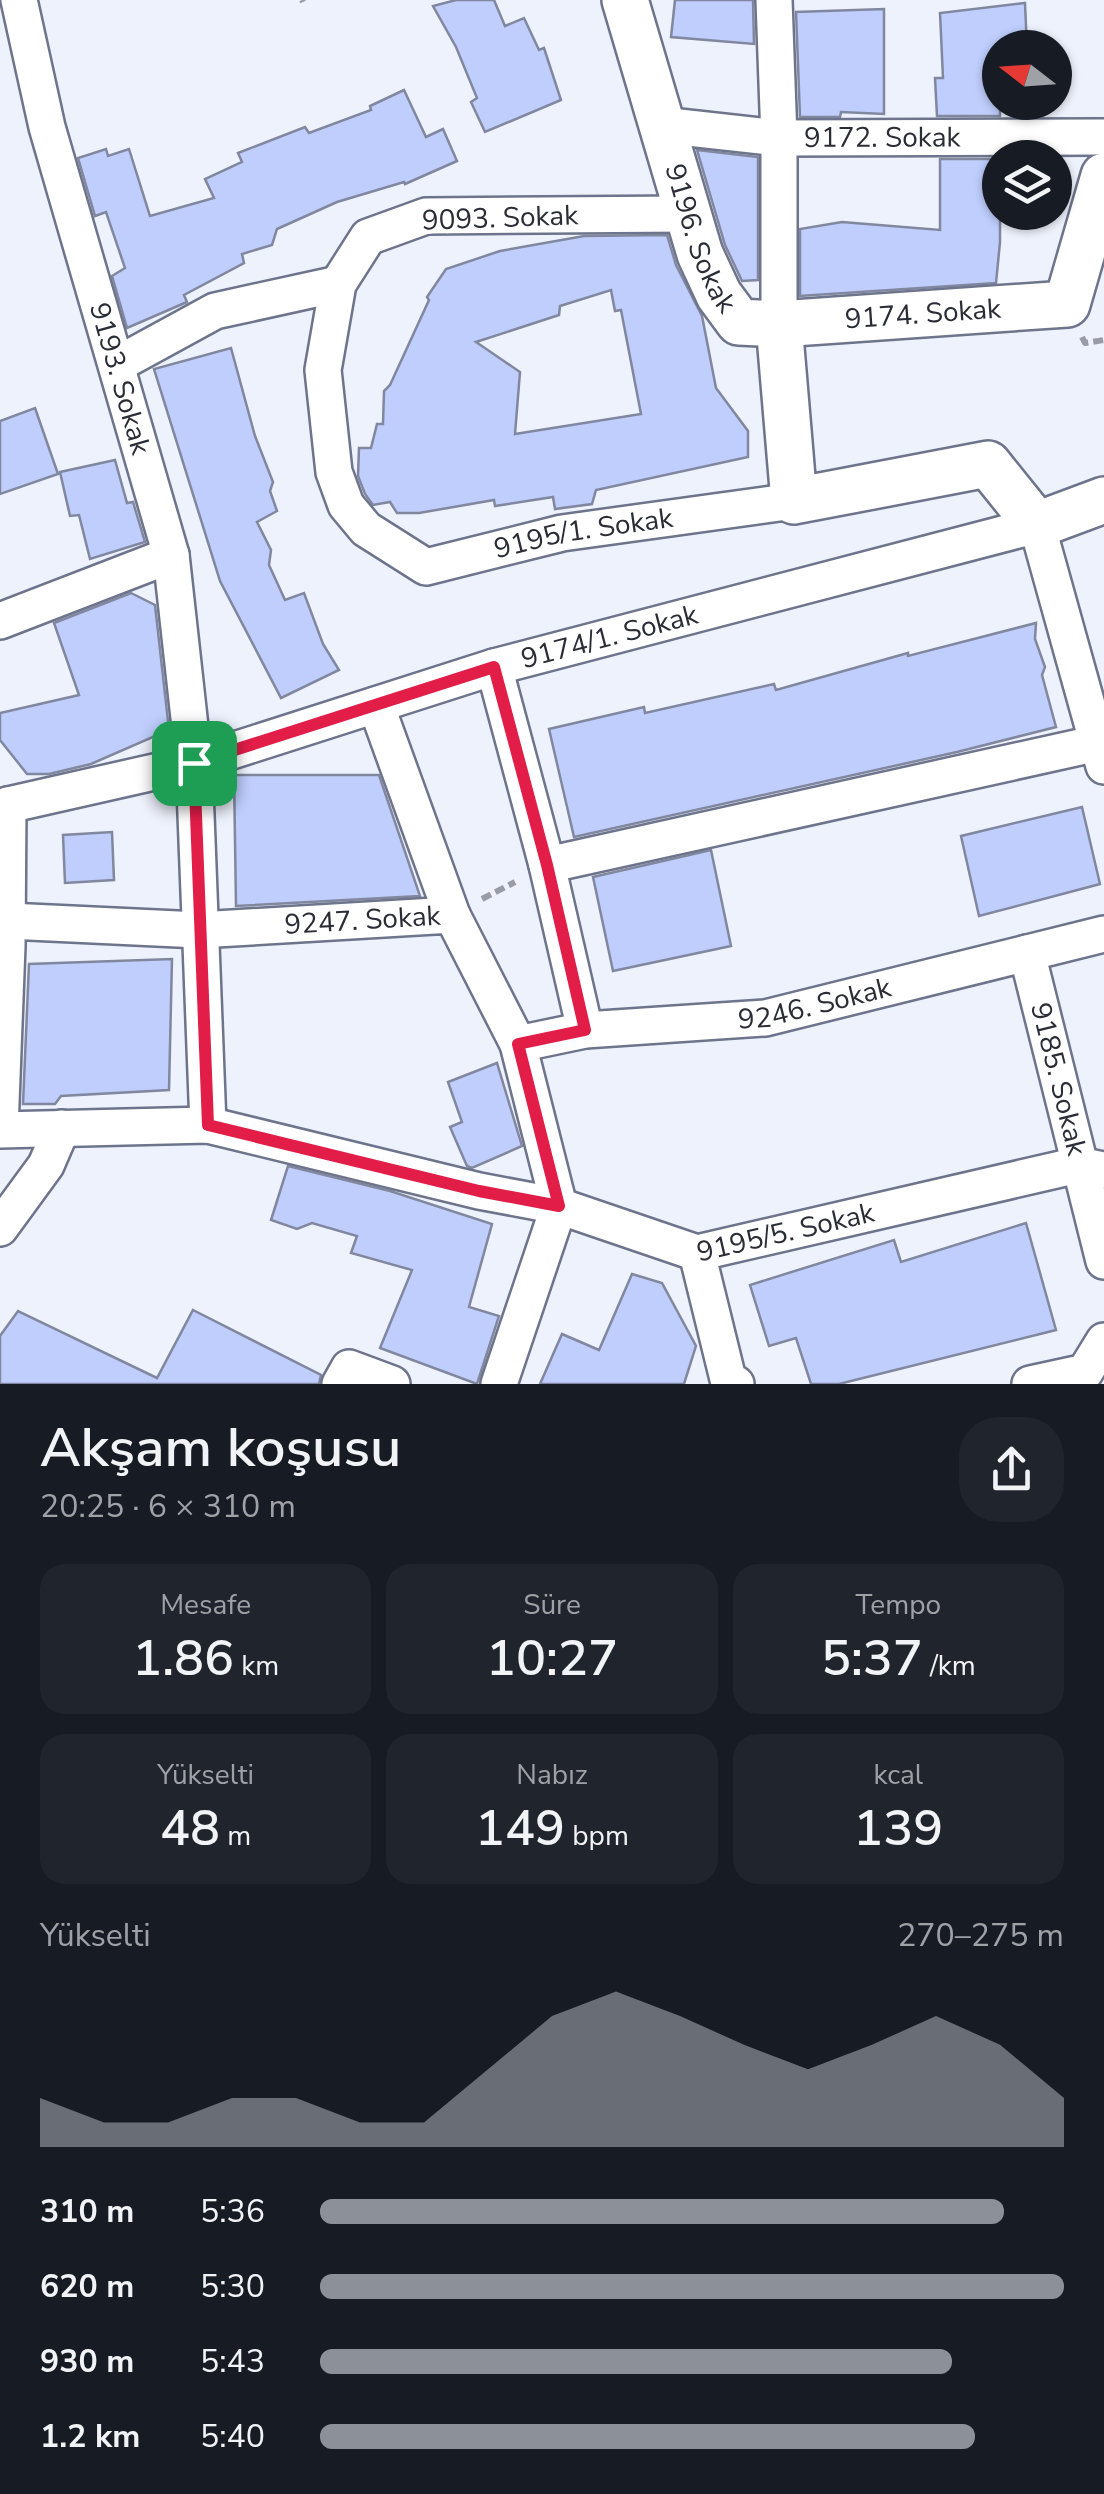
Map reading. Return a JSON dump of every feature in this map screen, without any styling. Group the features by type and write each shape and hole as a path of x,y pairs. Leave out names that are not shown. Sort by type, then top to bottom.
{"street":[{"name":"9193. Sokak","path":"18,0 47,127 172,554 194,763 208,1125"},
{"name":"9196. Sokak","path":"625,0 700,254 719,295 739,322 779,324 794,500"},
{"path":"776,0 779,324"},
{"name":"9172. Sokak","path":"661,125 779,138 1104,137"},
{"name":"9174. Sokak","path":"779,324 1067,304 1104,176"},
{"name":"9093. Sokak","path":"338,284 368,237 426,216 688,214"},
{"path":"118,364 215,310 338,284"},
{"name":"9195/1. Sokak","path":"338,284 323,370 334,472 346,505 366,529 426,567 562,532 794,500 988,464 1038,525"},
{"path":"547,865 1101,755 1038,525 1104,500"},
{"name":"9174/1. Sokak","path":"4,799 194,763 494,667 1038,525"},
{"path":"0,621 172,554"},
{"path":"494,667 547,865 585,1030"},
{"path":"376,705 452,915"},
{"path":"0,1129 4,799"},
{"name":"9247. Sokak","path":"5,937 452,915 518,1044 559,1206"},
{"name":"9246. Sokak","path":"518,1044 585,1030 765,1018 1104,934"},
{"name":"9185. Sokak","path":"1028,953 1091,1167 1104,1262"},
{"name":"9195/5. Sokak","path":"0,1129 208,1125 479,1191 559,1206 697,1252 1091,1167"},
{"path":"0,1228 46,1165 62,1128"},
{"path":"499,1384 559,1206"},
{"path":"697,1252 728,1379 736,1384"},
{"path":"1030,1384 1085,1372 1104,1342"},
{"path":"340,1384 349,1368 392,1384"}],"path":[{"path":"452,915 547,865"}],"building":[{"path":"456,0 494,0 505,26 524,18 539,50 544,48 561,100 485,132 471,102 477,98 456,47 433,6"},
{"path":"675,0 753,0 754,44 671,37"},
{"path":"1025,3 1026,30 982,30 982,116 937,116 935,78 943,78 940,13"},
{"path":"884,9 884,114 841,112 840,117 800,117 796,12"},
{"path":"404,90 426,137 443,129 457,161 405,184 337,202 277,229 272,245 242,254 244,263 184,295 187,302 127,328 112,276 125,268 106,212 95,216 78,158 106,149 108,156 129,149 150,216 214,198 205,179 242,162 238,153 305,127 309,133 371,110 370,106"},
{"path":"697,150 758,157 758,280 742,281 725,245"},
{"path":"940,159 982,159 982,230 1000,230 996,283 800,296 800,229 842,222 940,230"},
{"path":"667,235 676,265 702,316 716,388 748,431 748,457 596,490 592,504 555,509 553,497 495,506 494,500 419,513 397,513 390,502 373,505 358,476 359,448 371,448 377,424 383,424 384,391 429,300 427,297 446,269 500,251 584,236","holes":["611,290 615,311 621,310 641,414 515,434 520,372 476,342 559,315 560,306"]},
{"path":"231,348 255,436 273,482 270,491 277,511 257,522 271,550 269,565 285,600 304,593 323,644 339,670 281,698 220,581 154,369"},
{"path":"35,408 58,474 0,494 0,421"},
{"path":"115,460 127,503 133,502 145,542 90,559 79,515 70,516 60,472"},
{"path":"131,593 155,605 169,730 91,764 49,774 27,774 0,740 0,713 79,695 54,623"},
{"path":"1036,623 1035,639 1045,667 1042,675 1056,727 574,837 549,729 644,707 645,713 774,684 776,690"},
{"path":"234,775 379,775 420,896 236,906"},
{"path":"1082,807 1100,884 979,916 961,836"},
{"path":"112,832 114,880 65,883 63,835"},
{"path":"711,850 731,946 613,971 593,877"},
{"path":"172,959 169,1090 61,1096 55,1104 23,1104 29,964"},
{"path":"497,1063 522,1146 472,1168 467,1166 450,1127 462,1122 448,1082"},
{"path":"288,1166 390,1191 492,1224 469,1307 499,1316 477,1384 380,1348 412,1270 351,1253 357,1236 312,1223 297,1229 271,1220"},
{"path":"1026,1223 1056,1330 839,1384 811,1384 796,1338 769,1346 750,1285 894,1240 901,1262"},
{"path":"632,1274 662,1283 696,1346 684,1384 540,1384 562,1334 599,1350"},
{"path":"193,1310 321,1375 319,1384 0,1384 0,1336 18,1311 157,1378"}],"route":[{"path":"494,667 547,865 585,1030 518,1044 559,1206 479,1191 208,1125 194,763 494,667"}]}
